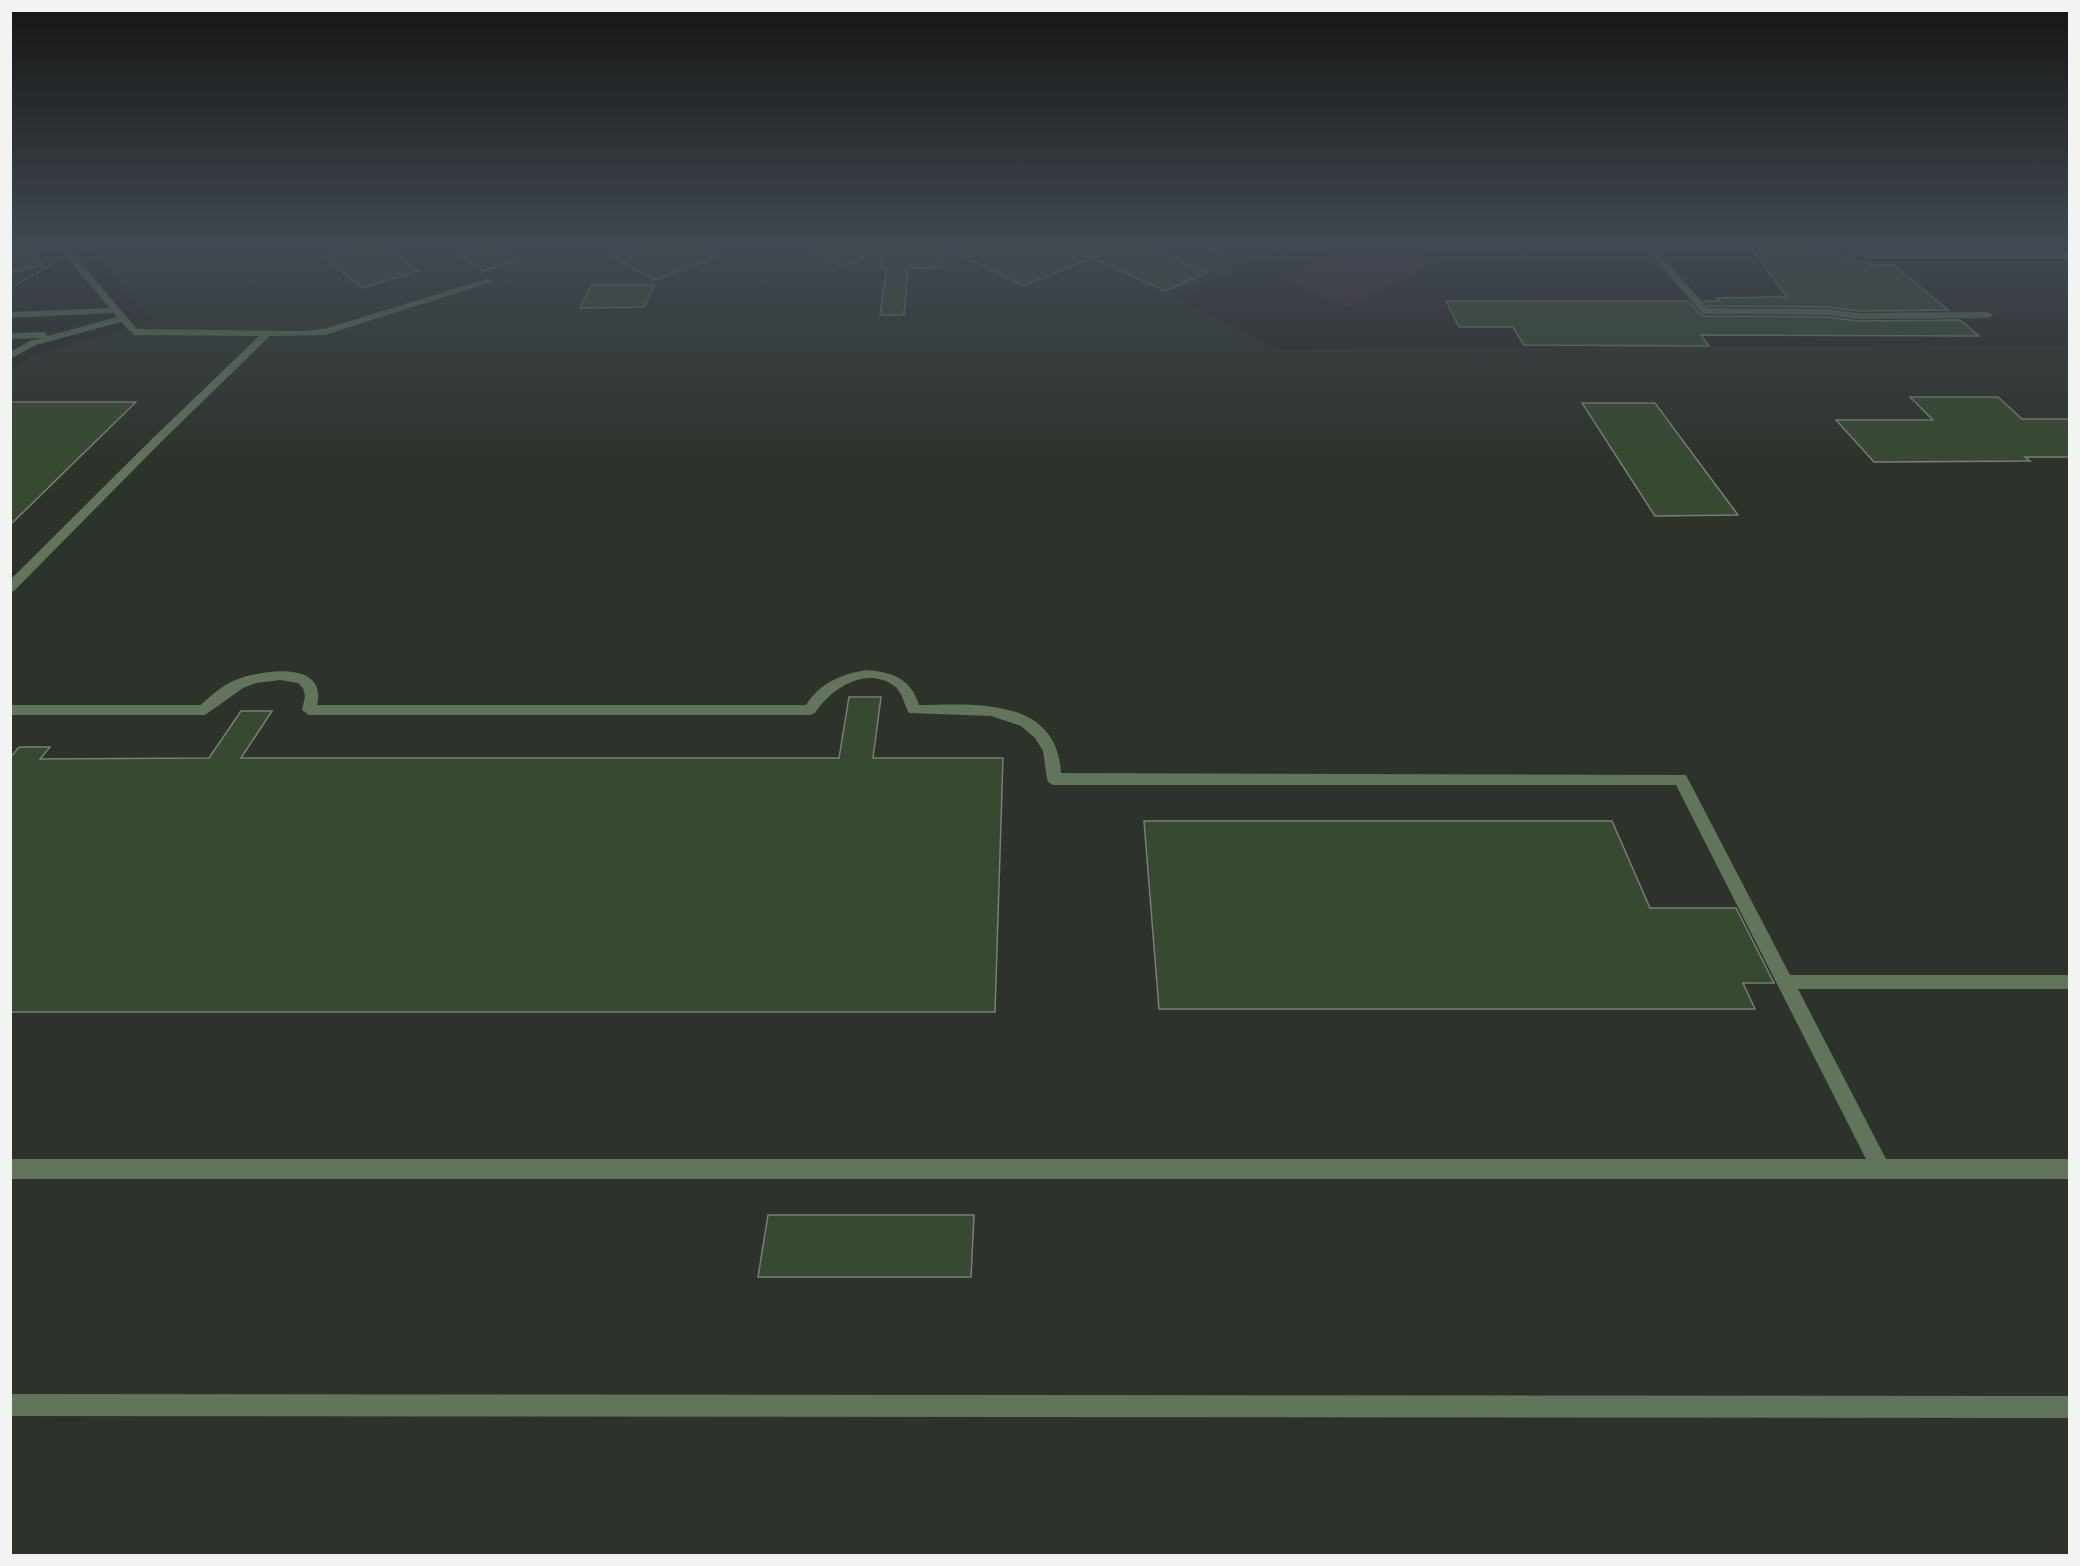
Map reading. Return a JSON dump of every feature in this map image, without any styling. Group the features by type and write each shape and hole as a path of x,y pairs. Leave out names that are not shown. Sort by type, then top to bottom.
{"street":[{"path":"10,356 33,343 113,316"},
{"path":"121,316 134,332 267,334 325,332 377,316"},
{"path":"10,336 62,334"},
{"path":"10,588 157,440 267,334"},
{"path":"10,710 205,710 227,690 257,677 273,675 299,677 308,683 313,690 309,710 810,710 818,695 833,683 846,677 874,675 888,677 908,690 913,699 914,710 996,710 1020,718 1041,735 1052,753 1054,779 1681,779 1881,1169"},
{"path":"1785,982 2070,982"},
{"path":"10,1169 2070,1169"},
{"path":"10,1404 2070,1407"}],"shaded area":[{"path":"150,316 1213,316 1276,349 2069,345 2069,1555 11,1556 11,371 31,355 154,321"}],"building":[{"path":"1454,316 1827,317 1859,321 1960,320 1979,336 1701,335 1709,346 1524,345 1513,327 1459,327"},
{"path":"1910,397 1998,397 2022,419 2070,419 2070,457 2025,457 2030,461 1874,462 1836,420 1933,420"},
{"path":"10,402 136,402 10,525"},
{"path":"1582,403 1655,403 1738,515 1655,516"},
{"path":"849,697 881,697 873,758 1003,758 995,1012 10,1012 10,758 19,747 50,747 40,759 209,758 241,711 272,711 241,758 839,758"},
{"path":"1144,821 1612,821 1650,908 1736,908 1774,983 1743,983 1755,1009 1159,1009"},
{"path":"768,1215 974,1215 971,1277 758,1277"}]}
